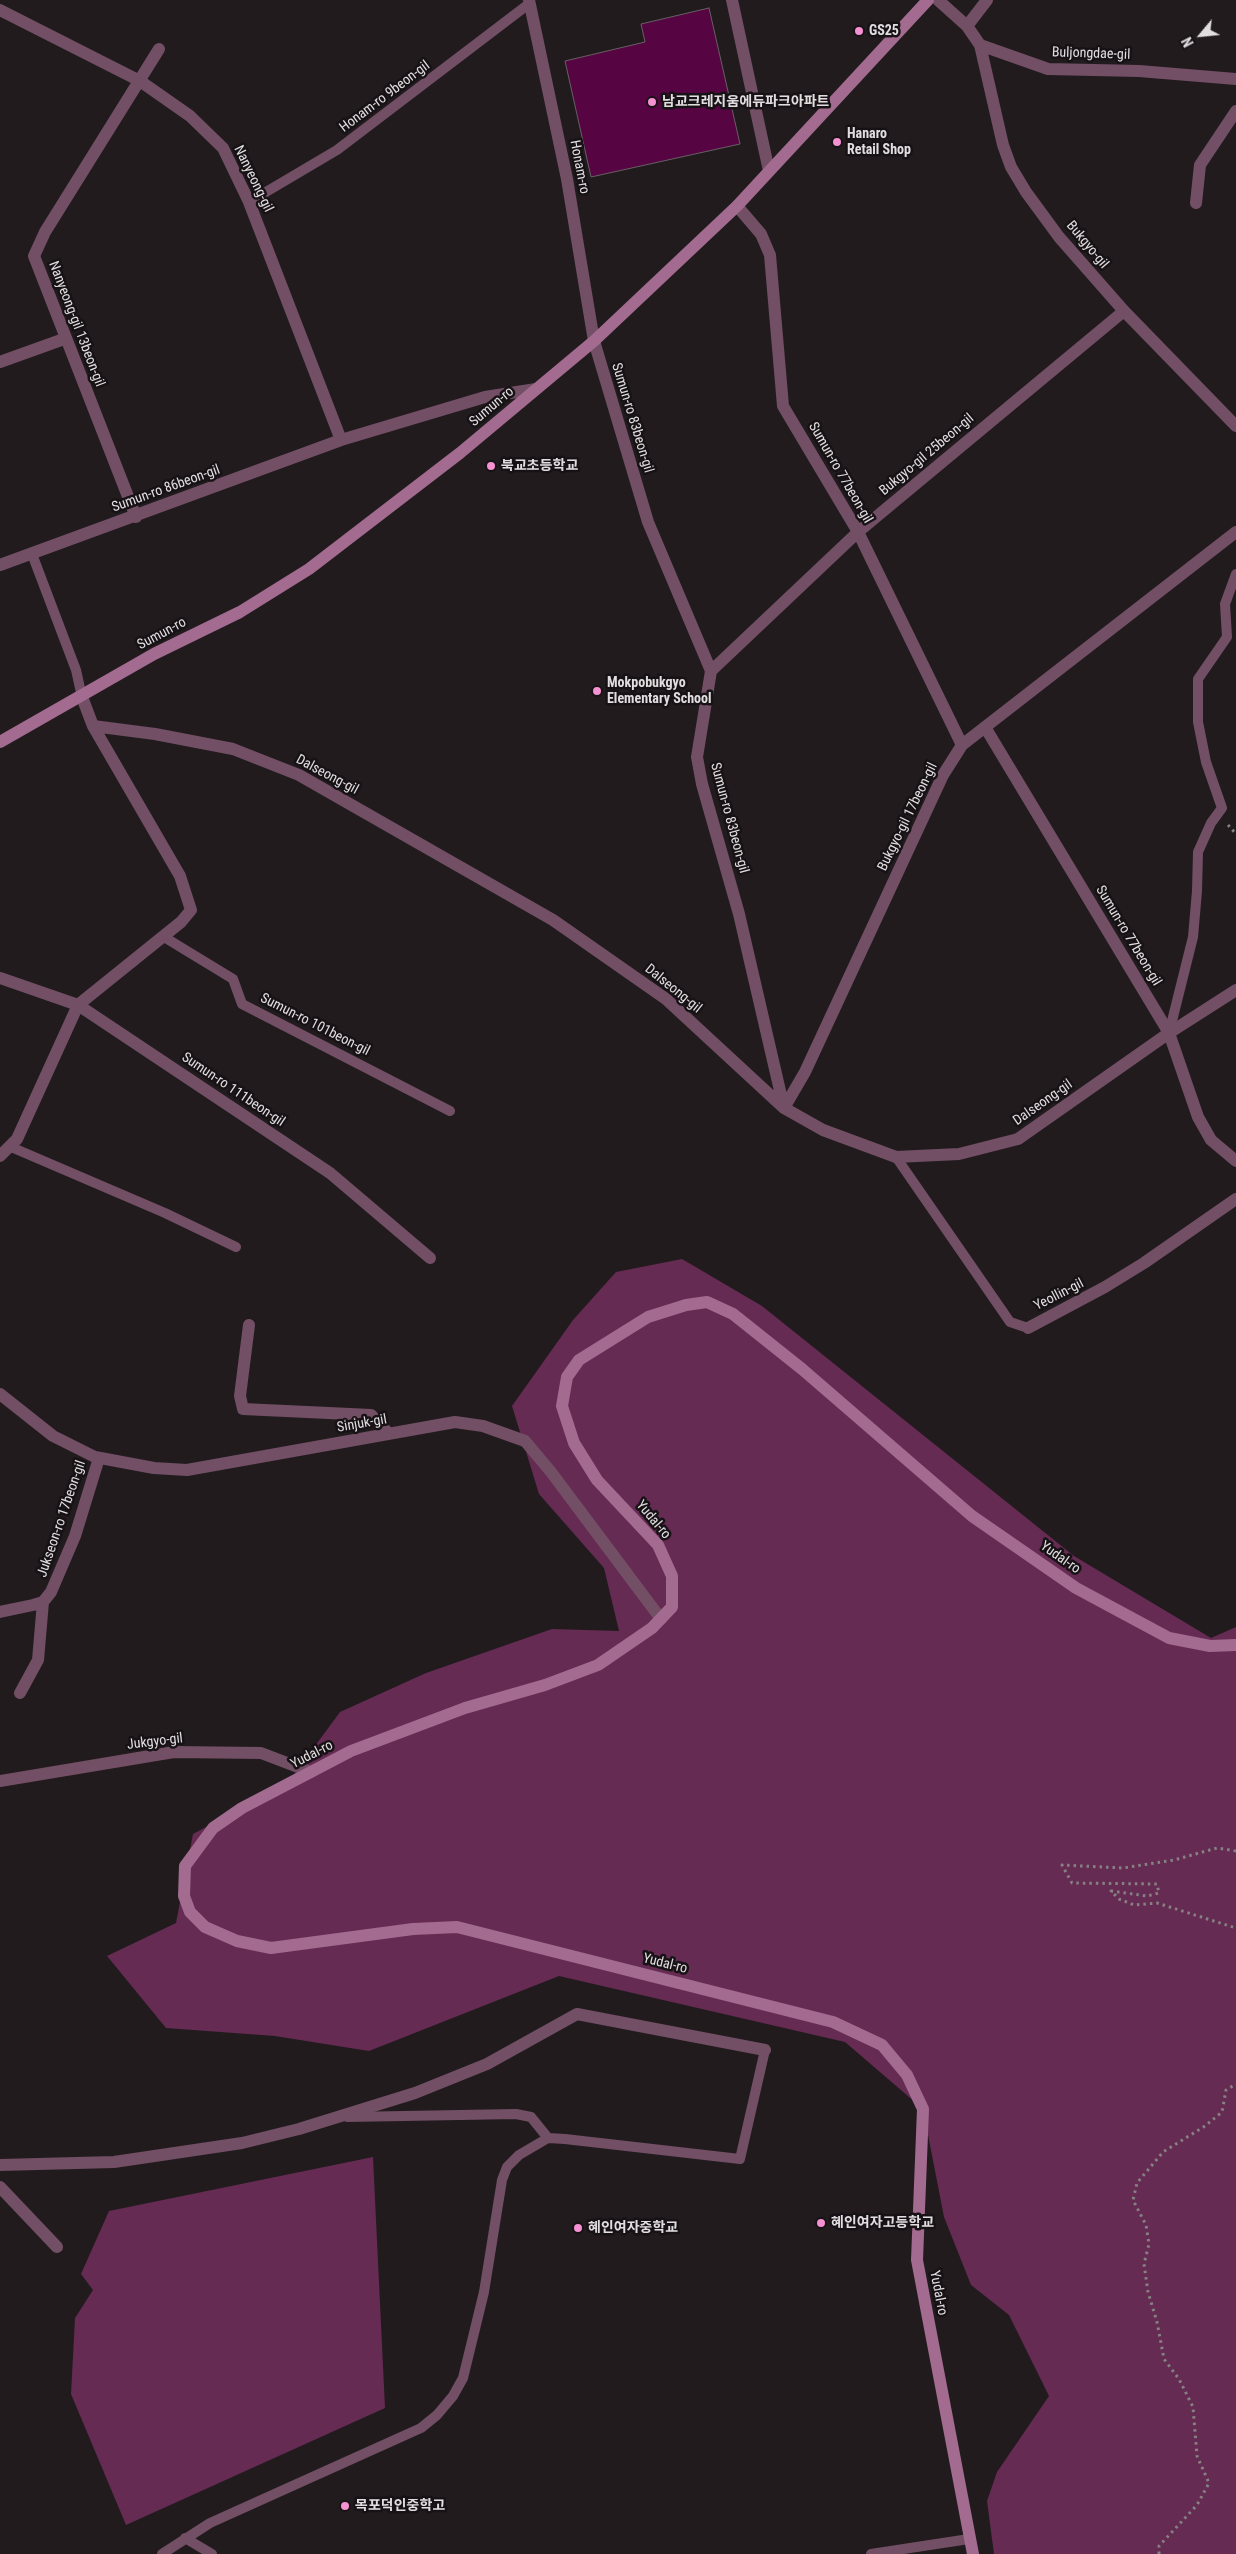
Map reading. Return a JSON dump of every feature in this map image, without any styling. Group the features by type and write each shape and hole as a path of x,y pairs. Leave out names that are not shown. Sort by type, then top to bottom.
{"street":[{"path":"732,0 769,171"},
{"name":"Sumun-ro","path":"0,742 82,697 154,654 240,612 309,569 460,453 594,341 737,206 928,0"},
{"path":"938,0 967,26 980,45"},
{"path":"967,26 987,0"},
{"name":"Honam-ro","path":"529,2 566,179 594,341"},
{"name":"Nanyeong-gil","path":"0,10 140,81 169,99 207,131 223,148 249,202 341,440"},
{"name":"Buljongdae-gil","path":"980,45 1048,69 1140,71 1236,79"},
{"name":"Bukgyo-gil","path":"980,45 1003,145 1011,167 1026,192 1059,237 1124,311 1236,426"},
{"name":"Nanyeong-gil 13beon-gil","path":"136,517 64,339 34,256 45,232 160,49"},
{"path":"1196,203 1200,165 1236,111"},
{"name":"Sumun-ro 77beon-gil","path":"737,206 761,234 770,255 783,406 858,532 962,745"},
{"name":"Bukgyo-gil 25beon-gil","path":"711,671 858,532 1124,311"},
{"path":"0,362 64,339"},
{"name":"Sumun-ro 83beon-gil","path":"594,341 648,522 711,671 697,757 702,784 740,914 784,1108"},
{"name":"Sumun-ro 86beon-gil","path":"0,565 136,517 341,440 485,397 536,389"},
{"name":"Bukgyo-gil 17beon-gil","path":"784,1108 806,1072 943,775 962,745 1236,532"},
{"path":"0,1156 17,1139 78,1005 164,937 191,910 180,876 93,726 82,697"},
{"name":"Dalseong-gil","path":"93,726 155,734 233,750 299,775 553,920 666,999 784,1108 823,1130 896,1157 959,1154 1018,1139 1169,1033 1236,990"},
{"name":"Sumun-ro 77beon-gil","path":"985,727 1169,1033 1198,1117 1211,1140 1236,1161"},
{"name":"Sumun-ro 111beon-gil","path":"0,978 78,1005 330,1173 430,1258"},
{"name":"Yeollin-gil","path":"1028,1328 1105,1288 1236,1199"},
{"name":"Yudal-ro","path":"973,2554 917,2260 923,2108 907,2075 882,2045 834,2022 457,1927 413,1929 271,1948 237,1941 205,1927 190,1912 184,1896 185,1866 213,1828 242,1808 351,1751 465,1708 545,1685 598,1665 652,1628 672,1607 672,1576 658,1545 593,1472 574,1443 562,1406 567,1377 579,1360 648,1317 686,1305 708,1302 733,1314 802,1369 972,1516 1076,1588 1169,1638 1210,1646 1236,1645"},
{"path":"249,1325 240,1396 243,1409 371,1415 388,1434"},
{"name":"Sinjuk-gil","path":"0,1394 53,1436 99,1458 154,1468 187,1470 455,1422 483,1426 525,1442 551,1472 661,1619"},
{"name":"Jukseon-ro 17beon-gil","path":"43,1602 61,1574 99,1458"},
{"path":"0,1612 43,1602 38,1660 20,1693"},
{"name":"Jukgyo-gil","path":"0,1781 174,1752 261,1753 311,1772"},
{"path":"0,2165 114,2162 176,2155 266,2138 415,2093 487,2064 577,2014 765,2050"},
{"path":"0,2187 57,2247"}],"lane":[{"name":"Honam-ro 9beon-gil","path":"249,202 337,150 529,2"},
{"path":"32,554 76,670 82,697"},
{"path":"1169,1033 1193,937 1198,891 1198,852 1211,823 1222,808 1206,762 1198,722 1198,679 1228,637 1225,604 1236,574"},
{"name":"Sumun-ro 101beon-gil","path":"164,937 233,979 242,1004 450,1111"},
{"path":"11,1147 165,1213 236,1247"},
{"name":"Yeollin-gil","path":"896,1157 1010,1322 1028,1328"},
{"path":"162,2554 185,2538 227,2515 421,2428 438,2415 453,2396 462,2378 484,2292 502,2180 507,2167 519,2155 548,2138 740,2159 765,2050"},
{"path":"336,2118 516,2114 531,2117 548,2138"},
{"path":"185,2538 212,2554"},
{"path":"871,2554 969,2539"}],"path":[{"path":"1236,1851 1217,1848 1174,1860 1123,1868 1062,1865 1072,1883 1157,1884 1159,1893 1147,1896 1111,1891 1119,1899 1134,1904 1157,1903 1236,1928"},
{"path":"1159,2554 1159,2546 1197,2505 1209,2483 1197,2456 1193,2407 1179,2379 1164,2359 1157,2322 1148,2292 1144,2264 1149,2244 1146,2225 1133,2200 1138,2183 1163,2152 1205,2126 1222,2112 1226,2090 1236,2084"}],"shaded area":[{"path":"682,1259 762,1306 1074,1556 1211,1638 1236,1627 1236,2554 994,2554 987,2501 997,2472 1049,2396 1009,2315 971,2285 944,2217 923,2109 845,2042 559,1976 369,2051 275,2036 166,2028 107,1956 176,1923 193,1834 287,1784 340,1712 426,1673 552,1629 619,1631 604,1568 539,1494 512,1406 573,1320 616,1272"},
{"path":"373,2157 385,2408 126,2525 71,2394 75,2318 93,2290 81,2274 109,2211"}],"building":[{"name":"남교크레지움에듀파크아파트","path":"709,8 740,144 591,177 565,61 645,42 641,24"}],"place":[{"name":"GS25","path":"859,31"},
{"name":"남교크레지움에듀파크아파트","path":"652,102"},
{"name":"Hanaro Retail Shop","path":"837,142"},
{"name":"북교초등학교","path":"491,466"},
{"name":"Mokpobukgyo Elementary School","path":"597,691"},
{"name":"혜인여자고등학교","path":"821,2223"},
{"name":"혜인여자중학교","path":"578,2228"},
{"name":"목포덕인중학고","path":"345,2506"}]}
